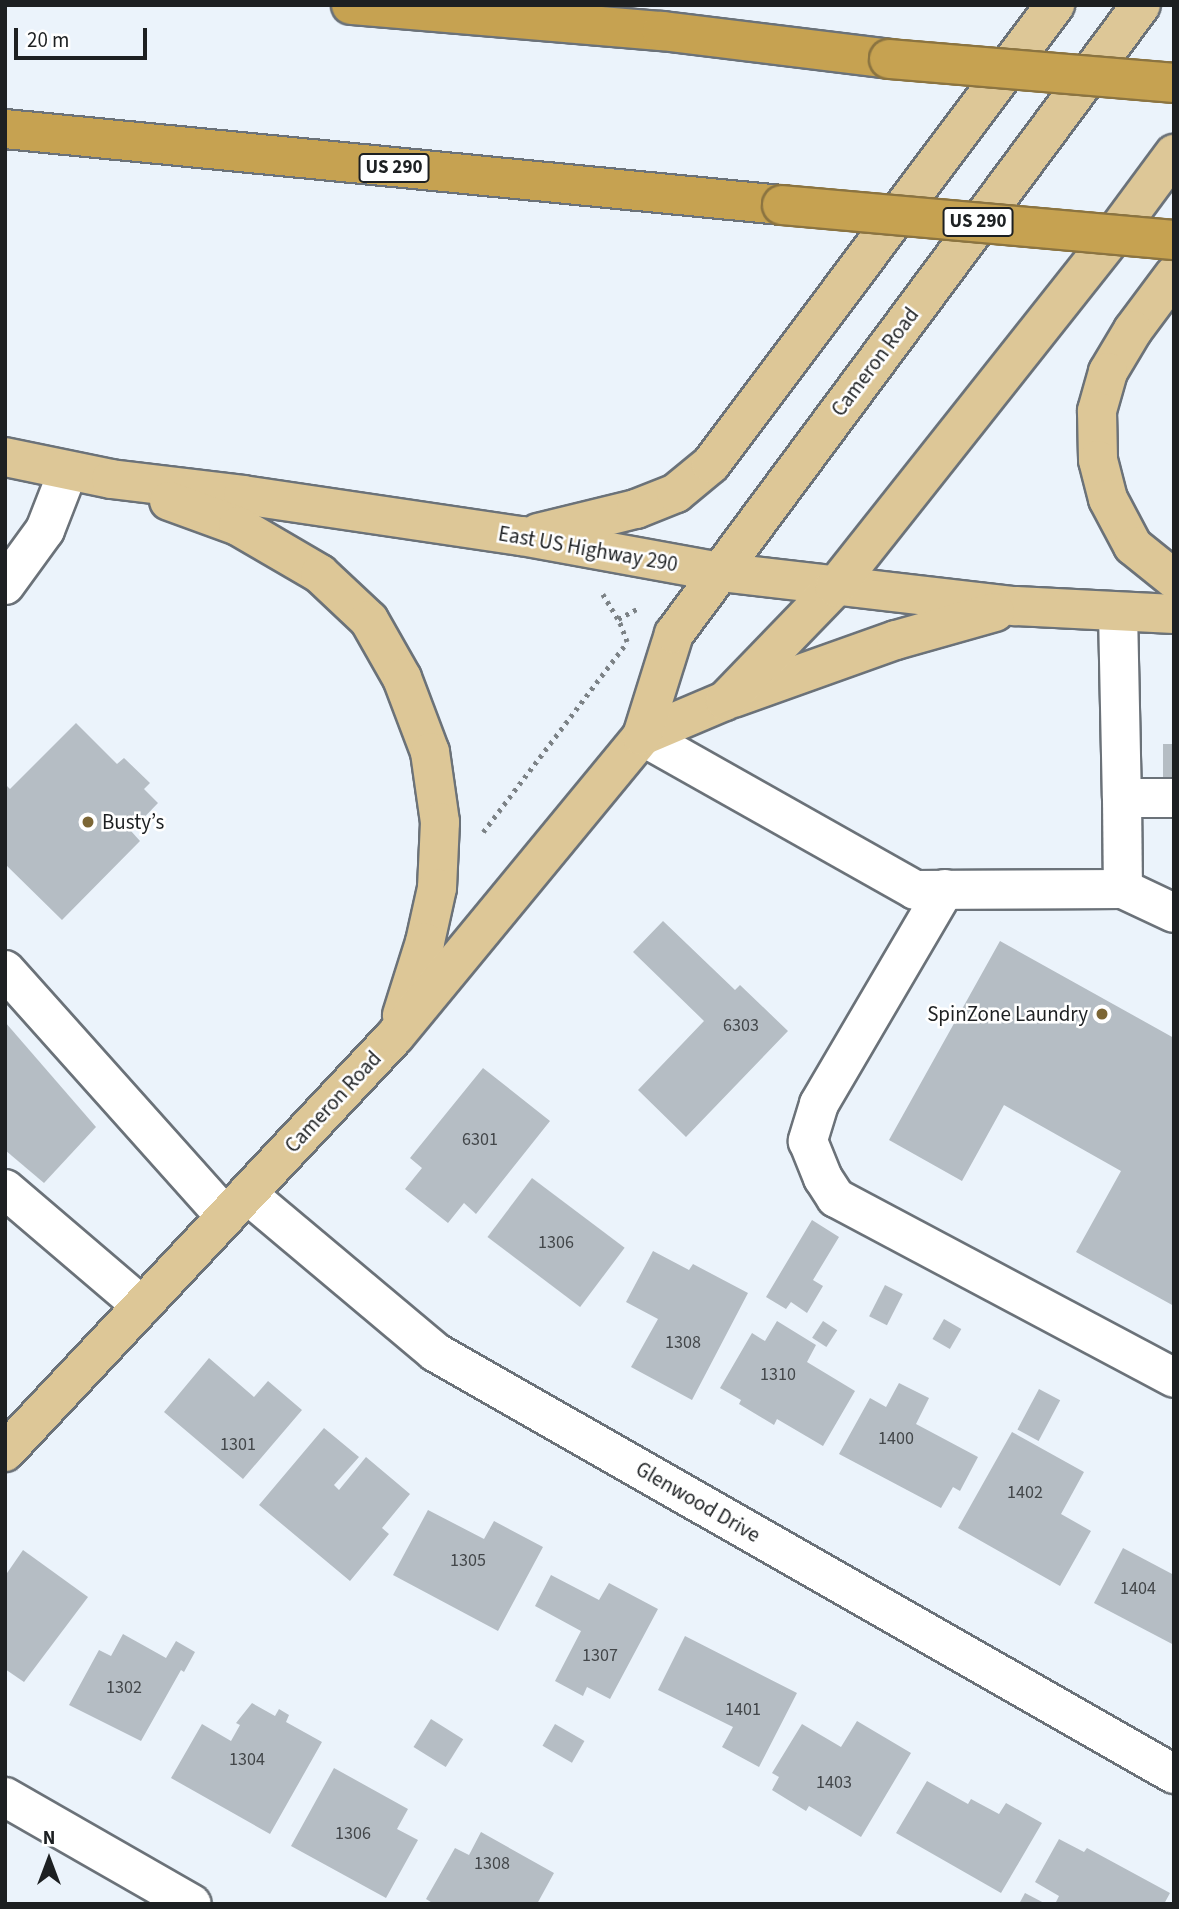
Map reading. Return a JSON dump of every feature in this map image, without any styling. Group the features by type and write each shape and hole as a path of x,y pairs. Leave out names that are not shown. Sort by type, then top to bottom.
{"highway":[{"path":"351,5 662,31 889,59 1174,83"},
{"path":"563,5 662,31"},
{"name":"US 290","path":"5,129 782,205 1174,240"}],"main road":[{"path":"522,536 636,509 676,493 711,464 1055,5"},
{"name":"Cameron Road","path":"5,1452 395,1036 642,736 674,634 1141,5"},
{"name":"Cameron Road","path":"642,736 725,701 835,587 1117,231 1174,153"},
{"path":"1174,275 1133,330 1108,372 1097,411 1097,460 1108,499 1133,546 1174,579"},
{"name":"East US Highway 290","path":"5,457 111,479 243,495 522,536 720,572 1016,606 1174,614"},
{"path":"111,479 238,526 320,574 369,620 401,678 430,752 440,822 437,888 425,942 395,1036"},
{"path":"725,701 897,640 1016,606"}],"street":[{"path":"6,587 45,530 68,471"},
{"path":"1118,611 1123,889"},
{"path":"642,736 915,890 1123,889 1174,913"},
{"path":"1122,798 1174,798"},
{"path":"945,889 819,1104 808,1141 823,1178 836,1198 1174,1378"},
{"name":"Glenwood Drive","path":"5,970 237,1205 435,1353 1174,1774"},
{"path":"5,1189 142,1306"},
{"path":"5,1797 192,1904"}],"path":[{"path":"478,838 627,642 618,619"}],"building":[{"path":"76,723 117,764 124,758 150,783 144,789 158,803 131,831 140,841 62,920 5,864 5,784 10,789"},
{"path":"1163,744 1174,744 1174,781 1163,781"},
{"path":"663,921 735,990 740,985 788,1031 686,1137 638,1090 704,1021 633,952"},
{"path":"1000,941 1174,1038 1174,1306 1076,1252 1121,1171 1004,1105 962,1181 889,1140"},
{"path":"5,1022 96,1127 44,1183 5,1150"},
{"path":"483,1068 550,1121 476,1214 464,1203 448,1223 405,1189 422,1168 410,1158"},
{"path":"532,1178 625,1248 580,1307 487,1237"},
{"path":"812,1220 839,1237 813,1280 823,1286 807,1313 791,1302 786,1309 766,1297"},
{"path":"653,1251 689,1270 693,1264 748,1293 692,1400 631,1367 658,1319 626,1302"},
{"path":"885,1285 903,1294 887,1325 869,1316"},
{"path":"944,1319 961,1329 950,1349 932,1339"},
{"path":"777,1321 816,1345 807,1362 855,1391 823,1446 777,1419 774,1425 739,1404 741,1400 720,1388 752,1333 765,1341"},
{"path":"823,1321 837,1330 826,1347 812,1338"},
{"path":"209,1358 254,1397 268,1381 302,1410 243,1479 164,1412"},
{"path":"899,1383 929,1398 916,1424 978,1457 960,1491 953,1487 941,1508 839,1454 870,1398 886,1407"},
{"path":"1039,1389 1060,1400 1039,1441 1017,1430"},
{"path":"324,1428 359,1457 334,1485 339,1490 366,1457 410,1494 382,1528 389,1534 350,1581 259,1505"},
{"path":"1012,1432 1084,1472 1061,1514 1091,1531 1060,1586 958,1528"},
{"path":"428,1510 484,1539 494,1521 543,1547 498,1631 393,1575"},
{"path":"1123,1548 1174,1575 1174,1645 1094,1603"},
{"path":"23,1550 88,1597 24,1682 5,1669 5,1576"},
{"path":"551,1575 599,1600 609,1583 658,1609 610,1699 587,1687 583,1696 555,1681 581,1631 535,1606"},
{"path":"123,1634 166,1658 176,1641 195,1652 184,1672 181,1670 141,1741 69,1705 99,1650 111,1656"},
{"path":"685,1636 797,1693 759,1767 722,1747 733,1727 658,1690"},
{"path":"252,1703 275,1716 279,1709 289,1715 286,1722 322,1742 270,1834 171,1778 202,1724 231,1741 240,1725 236,1723"},
{"path":"431,1719 463,1739 446,1767 414,1747"},
{"path":"857,1721 911,1753 861,1837 809,1806 806,1811 772,1790 779,1777 772,1773 802,1724 841,1747"},
{"path":"555,1724 584,1741 572,1763 542,1746"},
{"path":"334,1768 408,1809 397,1829 418,1840 386,1898 291,1846"},
{"path":"927,1781 968,1804 971,1799 999,1814 1006,1803 1042,1823 1001,1893 896,1833"},
{"path":"481,1832 554,1873 537,1904 434,1904 426,1899 455,1848 469,1855"},
{"path":"1059,1839 1084,1852 1087,1848 1170,1893 1164,1904 1055,1904 1059,1896 1035,1882"},
{"path":"1025,1893 1046,1904 1019,1904"}],"place":[{"name":"Busty’s","path":"88,822"},
{"name":"SpinZone Laundry","path":"1102,1014"}]}
